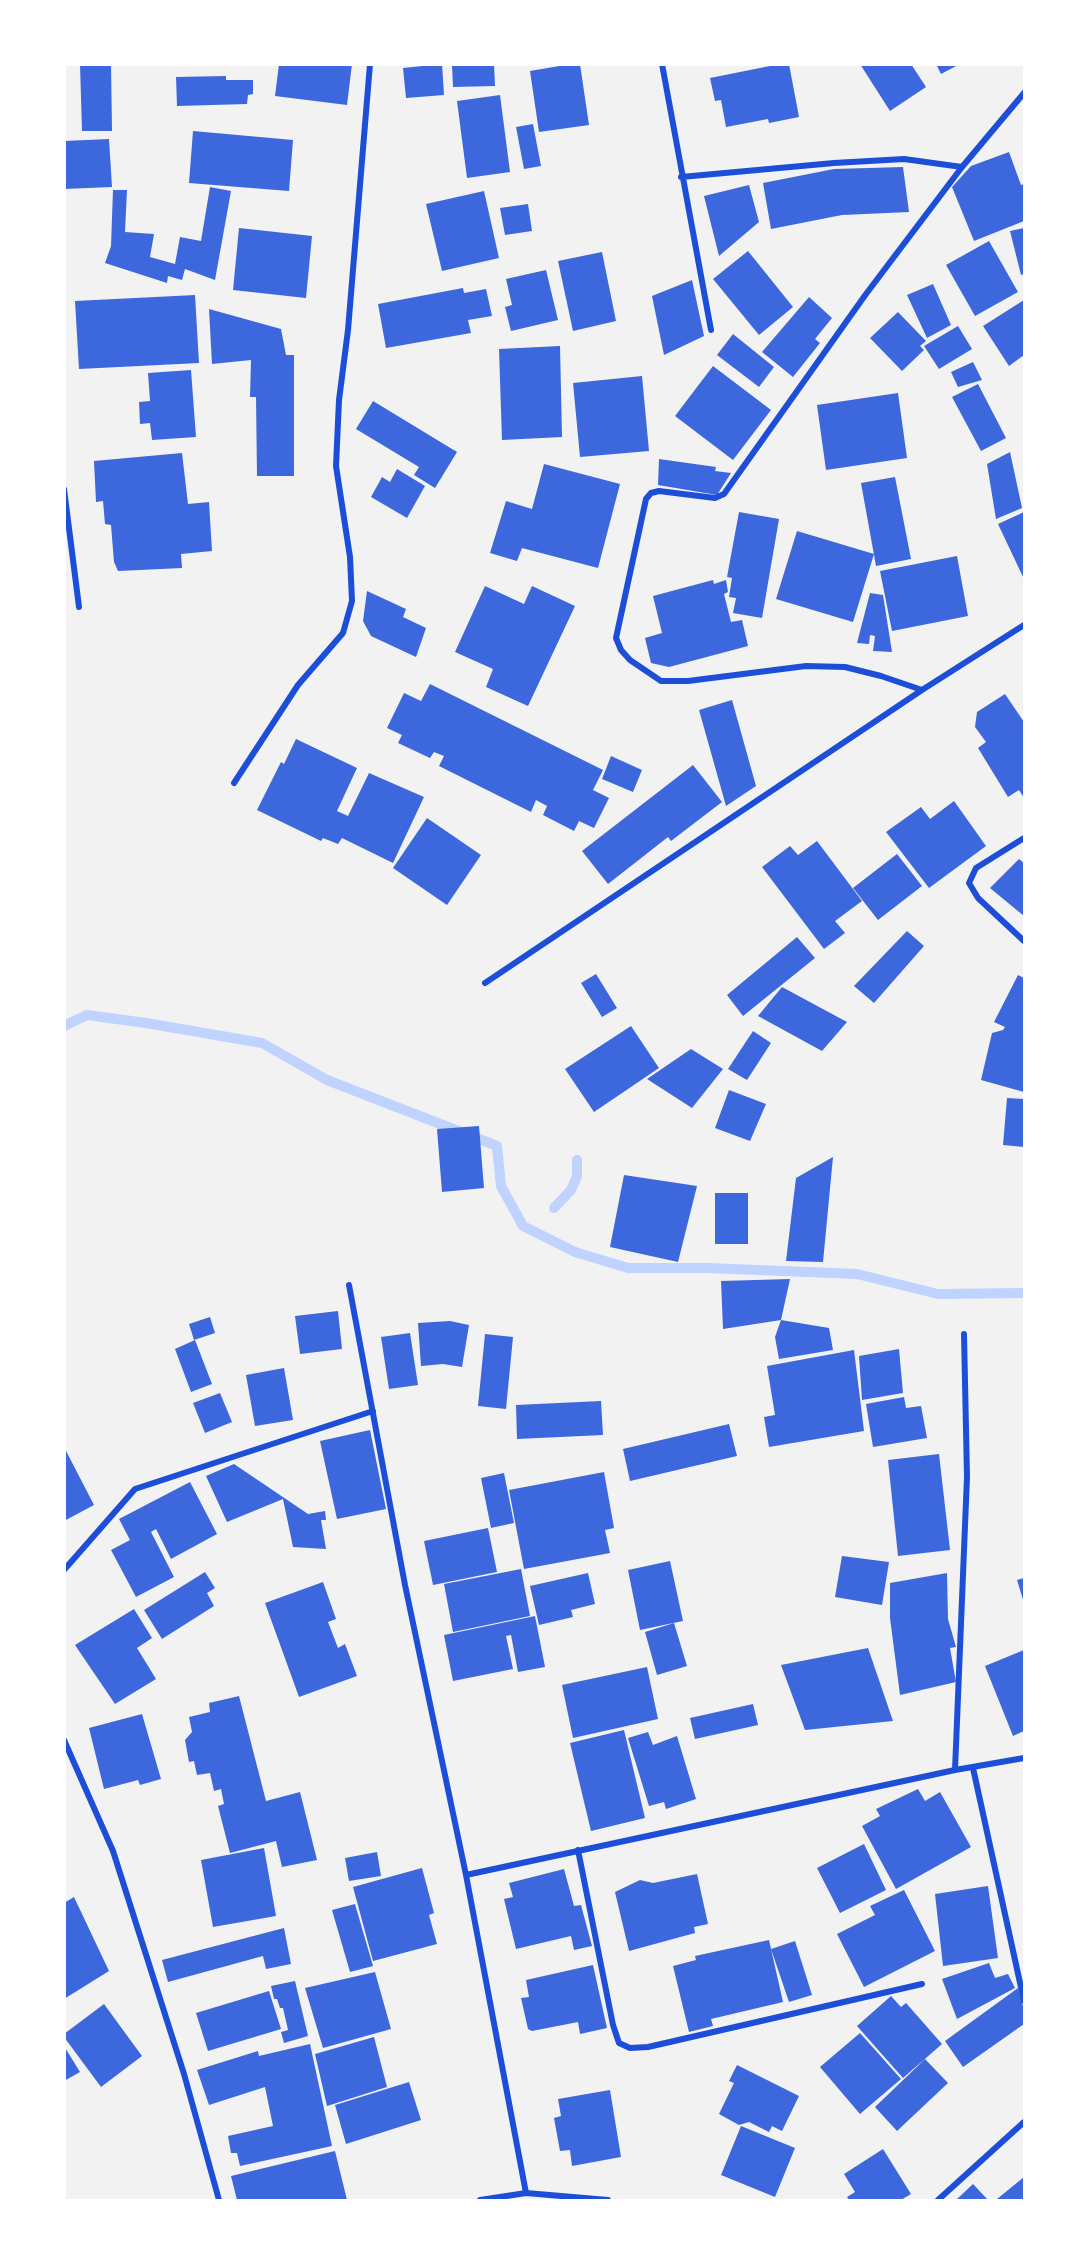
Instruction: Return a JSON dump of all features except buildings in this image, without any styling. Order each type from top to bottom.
[{"type":"street","points":[[234,783],[298,685],[343,633],[352,601],[350,557],[336,466],[339,400],[348,330],[370,64]]},
{"type":"street","points":[[662,64],[711,330]]},
{"type":"street","points":[[922,690],[845,667],[806,666],[688,681],[661,681],[630,660],[621,650],[616,638],[646,499],[651,493],[659,491],[715,498],[724,494],[866,294],[962,167],[1024,93]]},
{"type":"street","points":[[681,177],[904,159],[962,167]]},
{"type":"street","points":[[64,489],[79,607]]},
{"type":"street","points":[[485,983],[922,690],[1024,625]]},
{"type":"street","points":[[1024,838],[976,868],[969,883],[978,898],[1024,941]]},
{"type":"street","points":[[349,1285],[405,1585],[466,1875],[526,2193]]},
{"type":"street","points":[[955,1770],[967,1477],[964,1334]]},
{"type":"street","points":[[64,1570],[135,1488],[372,1411]]},
{"type":"street","points":[[64,1740],[113,1851],[184,2074],[219,2200]]},
{"type":"street","points":[[466,1875],[955,1770],[1024,1758]]},
{"type":"street","points":[[973,1768],[1024,2001]]},
{"type":"street","points":[[578,1850],[613,2025],[619,2043],[630,2048],[648,2047],[921,1984]]},
{"type":"street","points":[[938,2200],[1024,2122]]},
{"type":"street","points":[[480,2200],[526,2193],[608,2200]]},
{"type":"waterway","points":[[64,1026],[87,1015],[262,1043],[327,1080],[497,1146],[501,1186],[523,1226],[575,1252],[628,1268],[708,1268],[857,1274],[938,1294],[1024,1293]]},
{"type":"waterway","points":[[554,1208],[571,1190],[577,1176],[577,1160]]}]
